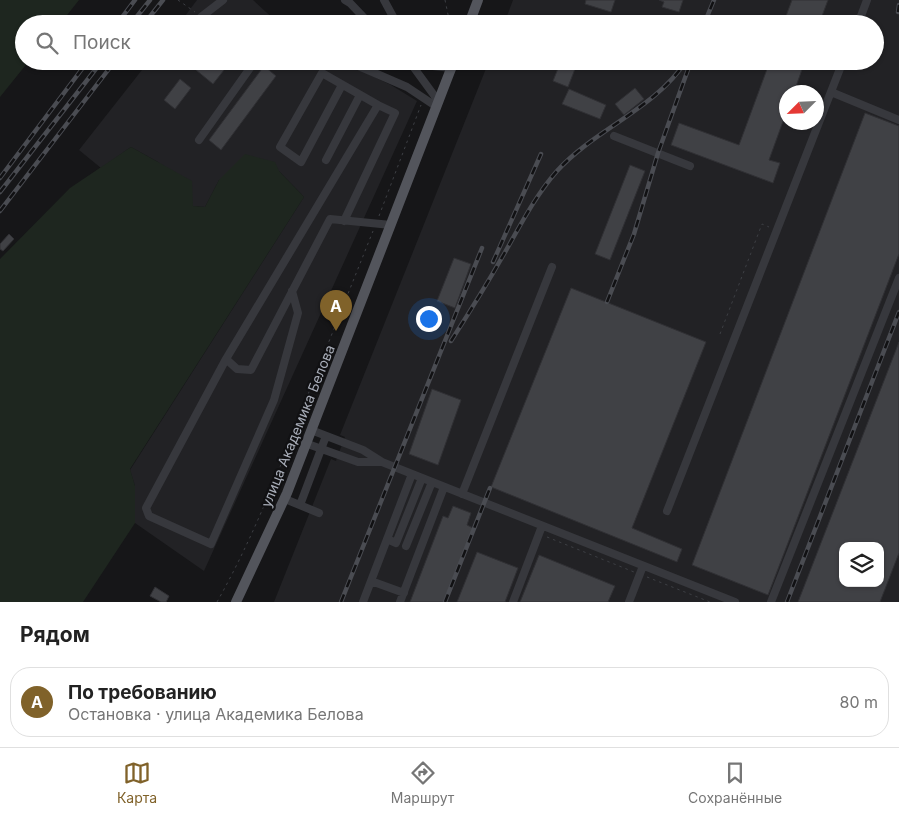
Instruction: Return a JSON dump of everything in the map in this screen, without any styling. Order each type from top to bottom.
[{"type":"main road","points":[[472,15],[478,0]]},
{"type":"main road","name":"улица Академика Белова","points":[[236,602],[285,499],[451,70]]},
{"type":"lane","points":[[204,15],[223,0]]},
{"type":"lane","points":[[345,0],[361,15]]},
{"type":"lane","points":[[384,0],[392,15]]},
{"type":"lane","points":[[391,12],[393,0]]},
{"type":"lane","points":[[862,15],[868,0]]},
{"type":"lane","points":[[199,140],[249,70]]},
{"type":"lane","points":[[368,70],[407,87],[438,104]]},
{"type":"lane","points":[[414,70],[438,104]]},
{"type":"lane","points":[[667,511],[840,70]]},
{"type":"lane","points":[[342,85],[301,162],[280,147],[322,73],[395,113],[344,221]]},
{"type":"lane","points":[[831,92],[899,120]]},
{"type":"lane","points":[[326,160],[360,95]]},
{"type":"lane","points":[[292,292],[298,313],[274,400],[211,544],[149,516],[146,508],[226,359],[378,105]]},
{"type":"lane","points":[[614,136],[690,166]]},
{"type":"lane","points":[[226,359],[237,369],[251,370],[330,220],[391,225]]},
{"type":"lane","points":[[462,494],[552,267]]},
{"type":"lane","points":[[771,602],[899,278]]},
{"type":"lane","points":[[311,430],[363,450],[382,462],[736,602]]},
{"type":"lane","points":[[300,505],[326,436]]},
{"type":"lane","points":[[306,443],[358,462],[382,462]]},
{"type":"lane","points":[[363,602],[412,474]]},
{"type":"lane","points":[[396,543],[422,478]]},
{"type":"lane","points":[[406,546],[432,482]]},
{"type":"lane","points":[[400,602],[444,487]]},
{"type":"lane","points":[[285,499],[319,513]]},
{"type":"lane","points":[[513,602],[542,526]]},
{"type":"lane","points":[[387,539],[420,552]]},
{"type":"lane","points":[[629,602],[643,566]]},
{"type":"lane","points":[[371,581],[404,593]]},
{"type":"path","points":[[178,0],[198,15]]},
{"type":"path","points":[[445,0],[448,15]]},
{"type":"path","points":[[720,334],[762,224],[776,230]]},
{"type":"path","points":[[217,602],[242,554],[280,467],[312,384],[328,390]]},
{"type":"path","points":[[539,534],[710,602]]},
{"type":"shaded area","points":[[0,0],[79,0],[67,15],[15,15],[15,70],[22,70],[0,97]]},
{"type":"shaded area","points":[[197,0],[253,0],[269,15],[186,15]]},
{"type":"shaded area","points":[[513,0],[899,0],[899,602],[274,602],[331,459],[336,461],[345,437],[340,435],[485,70],[884,70],[884,15],[507,15]]},
{"type":"shaded area","points":[[142,70],[360,70],[391,85],[417,101],[204,571],[135,523],[135,486],[130,470],[304,197],[279,171],[219,180],[205,207],[193,206],[158,162],[131,147],[101,168],[79,150]]},
{"type":"shaded area","points":[[131,147],[192,181],[193,206],[205,207],[219,180],[245,154],[275,162],[279,171],[304,197],[130,469],[135,486],[135,523],[83,602],[0,602],[0,259],[70,188]]},
{"type":"building","points":[[586,0],[615,0],[611,12],[585,4]]},
{"type":"building","points":[[659,0],[683,0],[679,12],[662,7],[664,2]]},
{"type":"building","points":[[792,0],[828,0],[822,15],[786,15]]},
{"type":"building","points":[[196,70],[224,70],[213,84]]},
{"type":"building","points":[[261,70],[269,70],[276,76],[221,150],[209,140]]},
{"type":"building","points":[[557,70],[575,70],[568,87],[553,81]]},
{"type":"building","points":[[767,70],[802,70],[796,85],[779,85],[780,130],[769,160],[780,163],[773,183],[671,145],[679,123],[739,145]]},
{"type":"building","points":[[180,79],[191,88],[175,109],[164,100]]},
{"type":"building","points":[[635,88],[644,99],[624,115],[615,104]]},
{"type":"building","points":[[569,89],[606,105],[600,119],[562,104]]},
{"type":"building","points":[[865,113],[899,126],[899,254],[768,595],[692,565]]},
{"type":"building","points":[[630,165],[645,171],[610,260],[595,254]]},
{"type":"building","points":[[9,234],[14,239],[3,251],[0,249],[0,244]]},
{"type":"building","points":[[454,258],[471,264],[455,308],[437,301]]},
{"type":"building","points":[[571,288],[706,342],[632,528],[682,549],[677,562],[491,487]]},
{"type":"building","points":[[899,342],[899,553],[880,602],[798,602]]},
{"type":"building","points":[[432,389],[461,400],[438,465],[409,454]]},
{"type":"building","points":[[453,506],[471,513],[467,525],[473,528],[444,602],[410,602],[443,516],[448,518]]},
{"type":"building","points":[[477,552],[518,568],[505,602],[457,602]]},
{"type":"building","points":[[539,555],[615,586],[608,602],[520,602]]},
{"type":"building","points":[[155,587],[169,596],[166,602],[161,602],[150,596]]},
{"type":"railway","points":[[124,15],[135,0]]},
{"type":"railway","points":[[138,15],[150,0]]},
{"type":"railway","points":[[151,15],[163,0]]},
{"type":"railway","points":[[708,15],[714,0]]},
{"type":"railway","points":[[898,12],[899,5]]},
{"type":"railway","points":[[0,178],[81,70]]},
{"type":"railway","points":[[0,192],[95,70]]},
{"type":"railway","points":[[0,211],[108,70]]},
{"type":"railway","points":[[451,341],[535,201],[557,171],[572,156],[658,93],[679,70]]},
{"type":"railway","points":[[607,302],[634,234],[658,153],[688,70]]},
{"type":"railway","points":[[493,262],[541,154]]},
{"type":"railway","points":[[341,602],[482,248]]},
{"type":"railway","points":[[787,602],[899,312]]},
{"type":"railway","points":[[445,602],[490,488]]},
{"type":"place","name":"По требованию","points":[[336,331]]}]
